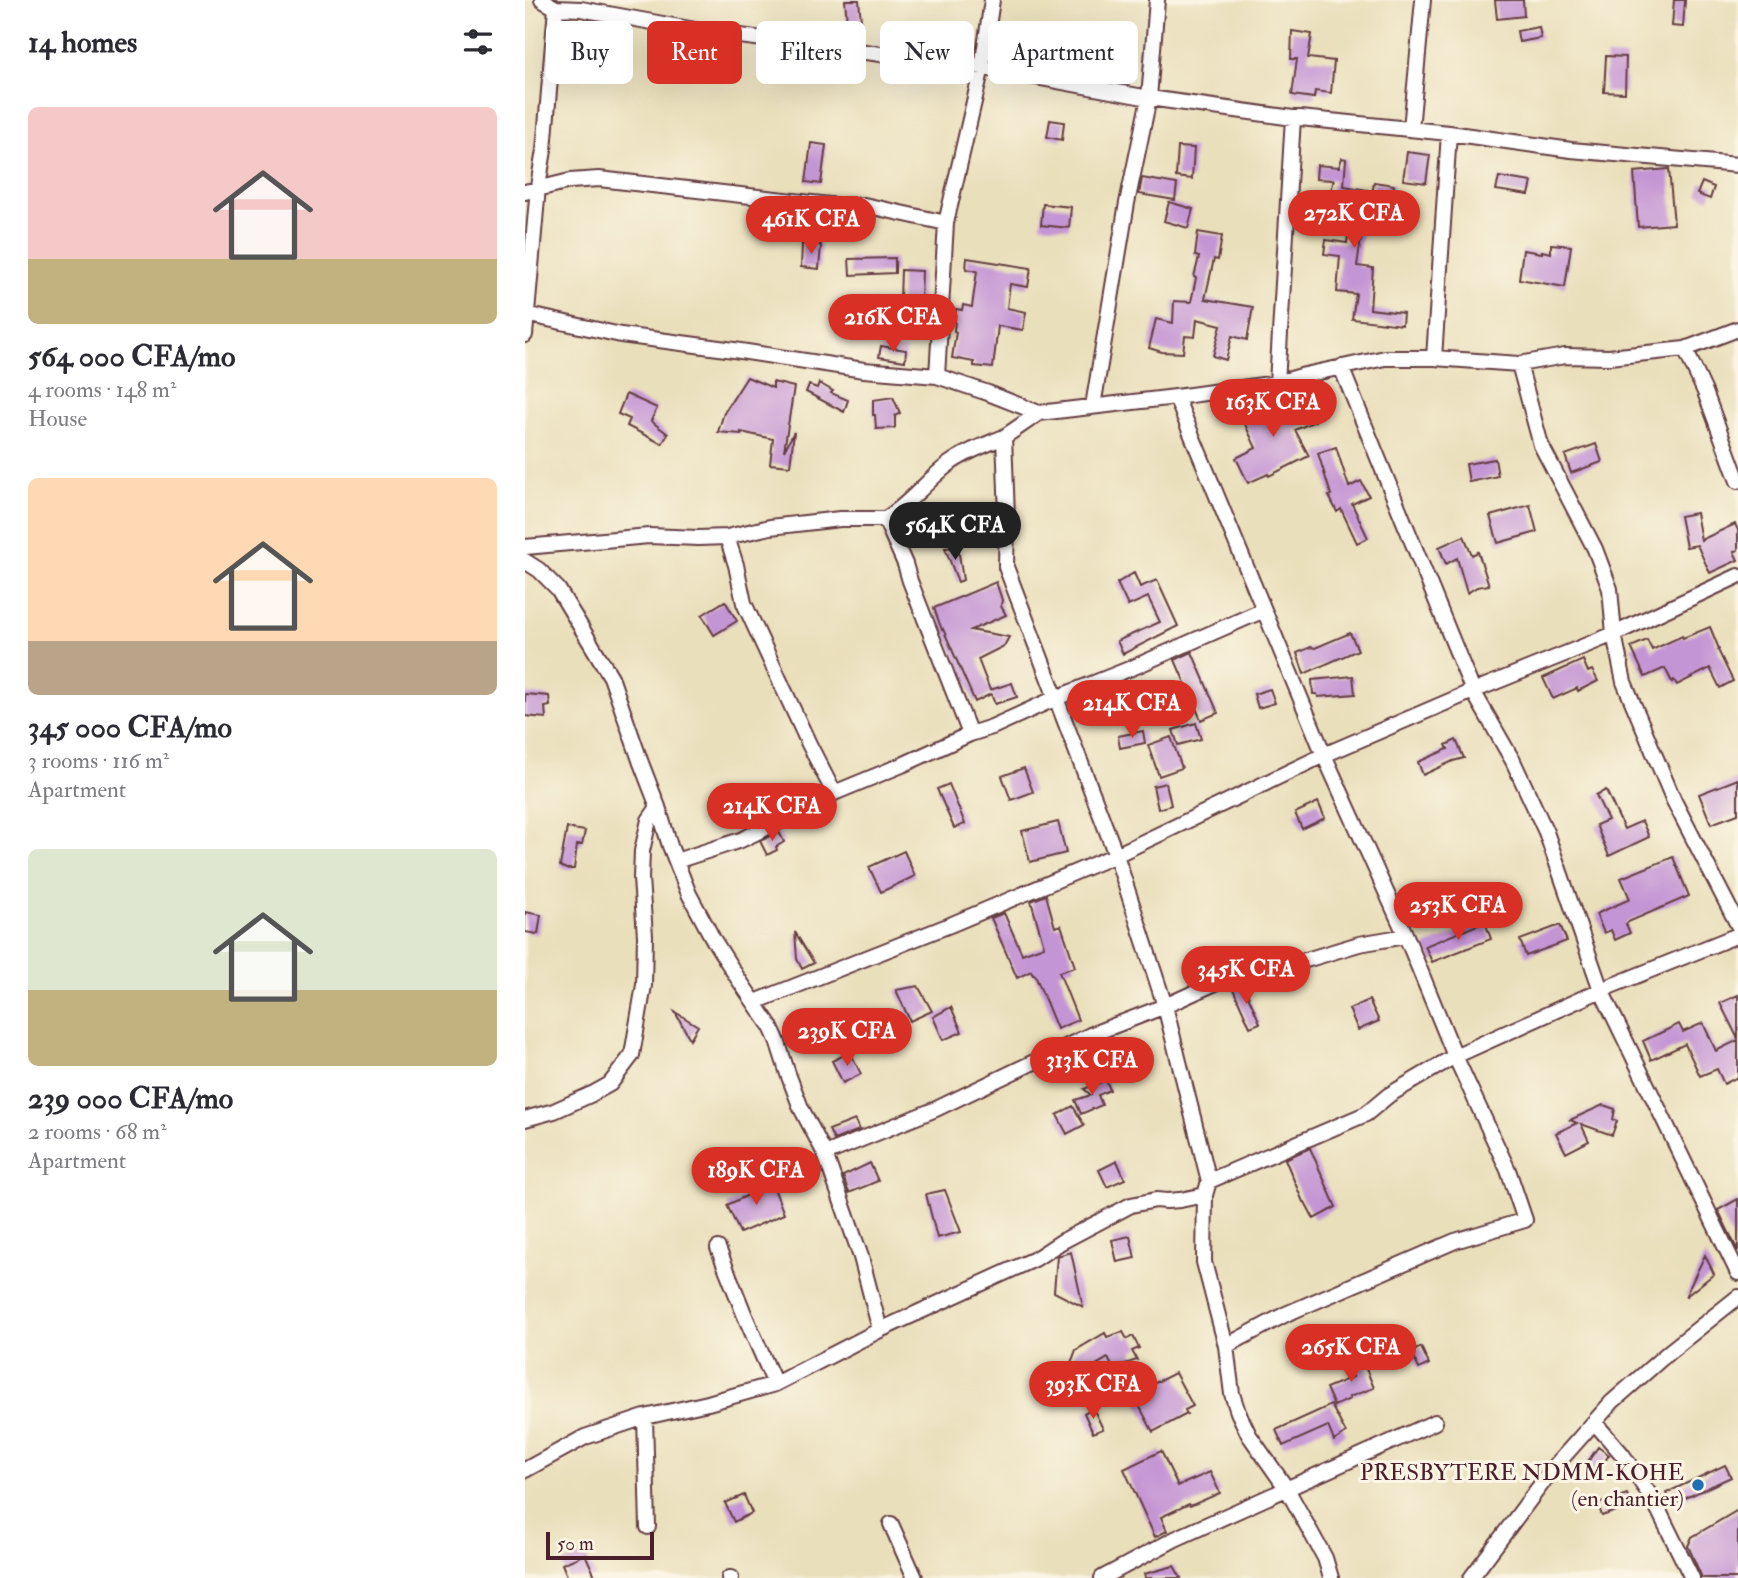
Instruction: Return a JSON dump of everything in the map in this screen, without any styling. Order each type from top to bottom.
[{"type":"street","points":[[542,0],[556,8],[582,5],[731,36],[982,67],[1149,97],[1293,118],[1449,133],[1571,150],[1738,165]]},
{"type":"street","points":[[937,376],[946,223],[982,67],[992,0]]},
{"type":"street","points":[[1093,406],[1127,203],[1149,97],[1157,0]]},
{"type":"street","points":[[1411,129],[1423,0]]},
{"type":"street","points":[[525,335],[532,189],[544,150],[556,8]]},
{"type":"street","points":[[1277,383],[1293,118]]},
{"type":"street","points":[[1434,358],[1449,133]]},
{"type":"street","points":[[532,189],[599,178],[839,206],[864,205],[946,223]]},
{"type":"street","points":[[526,314],[621,335],[864,370],[937,376],[1039,413]]},
{"type":"street","points":[[525,547],[649,536],[727,537],[770,527],[827,520],[885,519],[948,464],[974,449],[1004,437],[1039,413],[1277,383],[1385,358],[1434,358],[1519,364],[1565,356],[1609,357],[1685,349],[1738,330]]},
{"type":"street","points":[[1685,349],[1705,392],[1738,481]]},
{"type":"street","points":[[1519,364],[1541,445],[1595,550],[1610,589],[1614,634],[1624,682],[1674,801],[1738,925]]},
{"type":"street","points":[[1341,367],[1473,691],[1513,761],[1546,832],[1601,990],[1738,1273]]},
{"type":"street","points":[[1177,397],[1324,755],[1406,936],[1455,1056],[1508,1170],[1525,1220],[1455,1241],[1286,1314],[1226,1346]]},
{"type":"street","points":[[1004,437],[1006,567],[1116,855],[1165,1006],[1207,1188],[1204,1262],[1226,1346],[1232,1394],[1249,1434],[1287,1489],[1325,1558],[1331,1578]]},
{"type":"street","points":[[885,519],[970,734]]},
{"type":"street","points":[[727,537],[744,603],[834,793]]},
{"type":"street","points":[[525,561],[539,570],[558,589],[611,677],[689,894],[713,939],[771,1027],[801,1108],[825,1154],[861,1258],[880,1330]]},
{"type":"street","points":[[755,1002],[950,925],[1116,855],[1324,755],[1614,634],[1738,576]]},
{"type":"street","points":[[676,862],[741,840],[834,793],[1265,610]]},
{"type":"street","points":[[525,1119],[554,1111],[610,1084],[632,1055],[645,985],[642,851],[649,820],[658,807]]},
{"type":"street","points":[[525,1470],[585,1437],[645,1417],[775,1384],[880,1330],[1035,1259],[1061,1242],[1132,1205],[1156,1200],[1180,1200],[1207,1188],[1366,1114],[1389,1095],[1455,1056],[1601,990],[1738,935]]},
{"type":"street","points":[[825,1154],[936,1109],[1090,1035],[1165,1006],[1235,974],[1296,963],[1359,944],[1406,936]]},
{"type":"street","points":[[718,1248],[775,1384]]},
{"type":"street","points":[[1471,1578],[1555,1466],[1612,1402],[1738,1297]]},
{"type":"street","points":[[645,1417],[649,1527]]},
{"type":"street","points":[[1102,1578],[1175,1539],[1435,1422]]},
{"type":"street","points":[[1594,1422],[1622,1454],[1654,1501],[1692,1578]]},
{"type":"street","points":[[891,1524],[915,1578]]},
{"type":"building","points":[[845,0],[859,0],[861,21],[847,21]]},
{"type":"building","points":[[1495,0],[1523,0],[1524,16],[1497,19]]},
{"type":"building","points":[[1674,0],[1685,0],[1683,27],[1672,26]]},
{"type":"building","points":[[1539,27],[1541,38],[1519,42],[1517,31]]},
{"type":"building","points":[[1292,31],[1312,34],[1308,58],[1334,61],[1331,93],[1315,91],[1314,98],[1292,95],[1297,59],[1291,59]]},
{"type":"building","points":[[1606,56],[1626,57],[1625,93],[1604,92]]},
{"type":"building","points":[[1050,120],[1064,122],[1062,140],[1047,137]]},
{"type":"building","points":[[811,143],[826,145],[821,184],[806,182]]},
{"type":"building","points":[[1178,147],[1194,148],[1192,179],[1176,177]]},
{"type":"building","points":[[1407,152],[1430,155],[1426,183],[1403,180]]},
{"type":"building","points":[[1342,158],[1346,159],[1344,186],[1368,190],[1357,266],[1373,268],[1370,309],[1403,313],[1402,325],[1352,319],[1356,294],[1337,292],[1340,256],[1324,254],[1326,240],[1347,243],[1352,204],[1334,198],[1331,190],[1334,180],[1316,179],[1317,165],[1339,167]]},
{"type":"building","points":[[1669,169],[1674,224],[1638,227],[1634,172]]},
{"type":"building","points":[[1499,177],[1532,182],[1529,195],[1496,190]]},
{"type":"building","points":[[1142,178],[1177,184],[1175,200],[1139,194]]},
{"type":"building","points":[[1374,182],[1394,185],[1391,204],[1371,201]]},
{"type":"building","points":[[1702,182],[1714,187],[1710,199],[1697,194]]},
{"type":"building","points":[[1169,202],[1193,209],[1188,228],[1164,221]]},
{"type":"building","points":[[1043,204],[1071,207],[1069,228],[1041,225]]},
{"type":"building","points":[[1198,232],[1222,236],[1218,260],[1214,259],[1205,299],[1253,307],[1247,340],[1232,336],[1226,360],[1213,356],[1221,325],[1197,319],[1195,337],[1185,336],[1183,353],[1149,348],[1156,319],[1173,323],[1174,301],[1191,302],[1199,257],[1195,256]]},
{"type":"building","points":[[802,244],[821,245],[819,269],[801,267]]},
{"type":"building","points":[[1551,244],[1571,246],[1565,287],[1519,279],[1523,250],[1551,253]]},
{"type":"building","points":[[895,258],[895,273],[850,275],[849,259]]},
{"type":"building","points":[[967,258],[1031,268],[1028,287],[1010,284],[1007,308],[1026,312],[1023,330],[998,326],[993,368],[974,366],[974,362],[952,358],[956,309],[962,310],[963,305],[972,307],[977,271],[966,269]]},
{"type":"building","points":[[901,270],[922,271],[920,333],[899,332]]},
{"type":"building","points":[[881,346],[906,350],[905,361],[879,357]]},
{"type":"building","points":[[747,377],[773,388],[773,382],[794,387],[784,451],[794,432],[790,466],[770,464],[773,439],[741,432],[718,432],[724,413]]},
{"type":"building","points":[[819,383],[833,391],[831,393],[848,400],[844,412],[806,392],[809,385],[817,388]]},
{"type":"building","points":[[626,394],[657,408],[651,421],[668,434],[662,444],[627,426],[630,419],[618,414]]},
{"type":"building","points":[[893,397],[900,413],[895,416],[895,428],[876,429],[873,400]]},
{"type":"building","points":[[1255,399],[1263,415],[1292,401],[1296,409],[1307,404],[1315,421],[1295,430],[1309,456],[1248,483],[1236,458],[1256,448],[1237,407]]},
{"type":"building","points":[[1596,444],[1602,462],[1571,473],[1565,455]]},
{"type":"building","points":[[1336,447],[1349,487],[1361,481],[1369,496],[1352,504],[1368,538],[1357,543],[1341,509],[1337,512],[1329,496],[1331,495],[1318,453]]},
{"type":"building","points":[[1495,459],[1498,476],[1469,482],[1466,464]]},
{"type":"building","points":[[1530,505],[1537,532],[1498,543],[1490,516]]},
{"type":"building","points":[[1696,513],[1701,540],[1735,524],[1738,530],[1738,550],[1734,552],[1738,560],[1710,573],[1697,545],[1686,547],[1680,516]]},
{"type":"building","points":[[1464,536],[1472,555],[1478,552],[1489,585],[1477,587],[1467,593],[1457,558],[1446,564],[1439,547]]},
{"type":"building","points":[[958,547],[963,580],[958,582],[945,548]]},
{"type":"building","points":[[1134,573],[1140,587],[1157,580],[1178,626],[1123,654],[1117,641],[1160,622],[1148,597],[1128,606],[1117,583]]},
{"type":"building","points":[[996,582],[1002,600],[1001,606],[1006,615],[971,630],[1009,637],[1004,646],[978,659],[990,690],[1012,683],[1017,697],[995,704],[991,694],[975,702],[934,608]]},
{"type":"building","points":[[725,601],[737,621],[714,635],[702,615]]},
{"type":"building","points":[[1710,627],[1733,681],[1720,688],[1710,668],[1677,685],[1674,680],[1672,682],[1665,668],[1645,677],[1631,647],[1647,640],[1652,650]]},
{"type":"building","points":[[1350,633],[1358,650],[1304,674],[1297,653]]},
{"type":"building","points":[[1192,652],[1218,713],[1201,720],[1175,660]]},
{"type":"building","points":[[1583,660],[1588,672],[1592,670],[1598,681],[1553,699],[1543,678]]},
{"type":"building","points":[[1353,676],[1355,694],[1318,697],[1313,694],[1312,680]]},
{"type":"building","points":[[1270,689],[1275,703],[1258,708],[1254,694]]},
{"type":"building","points":[[525,694],[549,696],[550,706],[545,707],[546,718],[525,716]]},
{"type":"building","points":[[1196,723],[1201,739],[1178,745],[1173,730]]},
{"type":"building","points":[[1143,731],[1145,743],[1120,748],[1118,736]]},
{"type":"building","points":[[1171,737],[1182,768],[1159,776],[1148,745]]},
{"type":"building","points":[[1456,740],[1464,758],[1423,775],[1418,762],[1448,749],[1446,745]]},
{"type":"building","points":[[1024,768],[1033,792],[1011,800],[1002,776]]},
{"type":"building","points":[[1738,779],[1738,814],[1711,824],[1699,794]]},
{"type":"building","points":[[1166,783],[1171,805],[1158,809],[1153,786]]},
{"type":"building","points":[[949,784],[965,824],[954,828],[937,789]]},
{"type":"building","points":[[1606,790],[1624,829],[1642,821],[1649,837],[1609,856],[1596,825],[1608,820],[1596,795]]},
{"type":"building","points":[[1318,802],[1325,818],[1302,829],[1295,813]]},
{"type":"building","points":[[1058,822],[1066,853],[1030,862],[1022,831]]},
{"type":"building","points":[[567,828],[585,831],[582,845],[577,845],[574,869],[560,866]]},
{"type":"building","points":[[779,832],[784,842],[776,847],[777,850],[767,855],[760,841]]},
{"type":"building","points":[[904,851],[915,876],[881,892],[869,867]]},
{"type":"building","points":[[1673,857],[1689,896],[1628,922],[1626,924],[1630,933],[1615,940],[1611,930],[1604,933],[1596,914],[1630,899],[1621,878]]},
{"type":"building","points":[[1489,890],[1498,912],[1485,917],[1476,896]]},
{"type":"building","points":[[1046,895],[1055,927],[1061,925],[1075,967],[1059,972],[1078,1020],[1057,1029],[1035,975],[1031,971],[1017,978],[991,918],[1004,913],[1022,954],[1044,946],[1031,901]]},
{"type":"building","points":[[525,912],[541,915],[538,934],[525,932]]},
{"type":"building","points":[[1485,922],[1491,939],[1432,962],[1425,946]]},
{"type":"building","points":[[1560,925],[1567,941],[1526,956],[1520,940]]},
{"type":"building","points":[[795,932],[814,963],[802,969],[797,959]]},
{"type":"building","points":[[1243,984],[1260,1023],[1250,1027],[1233,989]]},
{"type":"building","points":[[918,986],[932,1011],[910,1021],[896,990]]},
{"type":"building","points":[[1738,995],[1738,1039],[1720,1003]]},
{"type":"building","points":[[1369,1000],[1379,1021],[1358,1030],[1349,1009]]},
{"type":"building","points":[[951,1007],[962,1032],[943,1040],[933,1017]]},
{"type":"building","points":[[675,1012],[698,1026],[690,1039]]},
{"type":"building","points":[[1703,1023],[1716,1051],[1738,1040],[1738,1077],[1724,1084],[1717,1069],[1700,1076],[1685,1044],[1651,1060],[1643,1041],[1679,1024],[1683,1032]]},
{"type":"building","points":[[850,1052],[861,1074],[843,1083],[832,1061]]},
{"type":"building","points":[[1106,1080],[1110,1090],[1098,1095],[1102,1105],[1081,1114],[1075,1100],[1091,1095],[1084,1089]]},
{"type":"building","points":[[1603,1105],[1615,1109],[1613,1120],[1617,1121],[1612,1135],[1581,1124],[1589,1141],[1566,1153],[1556,1133],[1577,1123],[1570,1120]]},
{"type":"building","points":[[1073,1106],[1084,1125],[1067,1134],[1057,1115]]},
{"type":"building","points":[[855,1120],[859,1130],[834,1140],[829,1130]]},
{"type":"building","points":[[1310,1148],[1336,1207],[1314,1219],[1303,1202],[1285,1159]]},
{"type":"building","points":[[1117,1161],[1125,1179],[1107,1187],[1099,1170]]},
{"type":"building","points":[[870,1163],[878,1181],[849,1193],[843,1176]]},
{"type":"building","points":[[770,1178],[784,1214],[740,1233],[727,1205],[759,1190],[756,1183]]},
{"type":"building","points":[[945,1190],[961,1232],[937,1238],[926,1194]]},
{"type":"building","points":[[1738,1199],[1738,1251],[1718,1210]]},
{"type":"building","points":[[1130,1236],[1135,1258],[1117,1262],[1112,1240]]},
{"type":"building","points":[[1071,1252],[1083,1307],[1054,1292],[1057,1256]]},
{"type":"building","points":[[1705,1255],[1714,1274],[1685,1297]]},
{"type":"building","points":[[1123,1332],[1127,1339],[1133,1336],[1139,1348],[1132,1351],[1137,1360],[1113,1368],[1108,1358],[1085,1372],[1087,1376],[1084,1382],[1072,1387],[1065,1370],[1069,1368],[1076,1350],[1105,1333],[1107,1337]]},
{"type":"building","points":[[1421,1347],[1429,1364],[1419,1369],[1411,1352]]},
{"type":"building","points":[[1362,1359],[1374,1388],[1334,1406],[1326,1388],[1353,1377],[1348,1367]]},
{"type":"building","points":[[1175,1373],[1193,1406],[1185,1410],[1187,1414],[1153,1432],[1133,1394]]},
{"type":"building","points":[[1331,1405],[1346,1433],[1334,1441],[1328,1426],[1283,1446],[1276,1430]]},
{"type":"building","points":[[1093,1408],[1103,1429],[1093,1433],[1084,1413]]},
{"type":"building","points":[[1598,1447],[1609,1455],[1598,1471],[1587,1463]]},
{"type":"building","points":[[1161,1451],[1178,1486],[1210,1472],[1220,1493],[1161,1517],[1167,1531],[1155,1537],[1124,1469]]},
{"type":"building","name":"PRESBYTERE NDMM-KOHE (en chantier)","points":[[1725,1465],[1731,1477],[1671,1505],[1666,1493]]},
{"type":"building","points":[[1627,1494],[1631,1506],[1602,1516],[1598,1504]]},
{"type":"building","points":[[744,1495],[752,1513],[734,1522],[725,1503]]},
{"type":"building","points":[[1738,1510],[1738,1578],[1702,1578],[1688,1546],[1692,1537]]},
{"type":"building","points":[[585,1554],[596,1578],[568,1578],[562,1564]]},
{"type":"building","points":[[1174,1566],[1181,1578],[1145,1578],[1144,1574]]},
{"type":"place","name":"PRESBYTERE NDMM-KOHE (en chantier)","points":[[1698,1485]]}]
